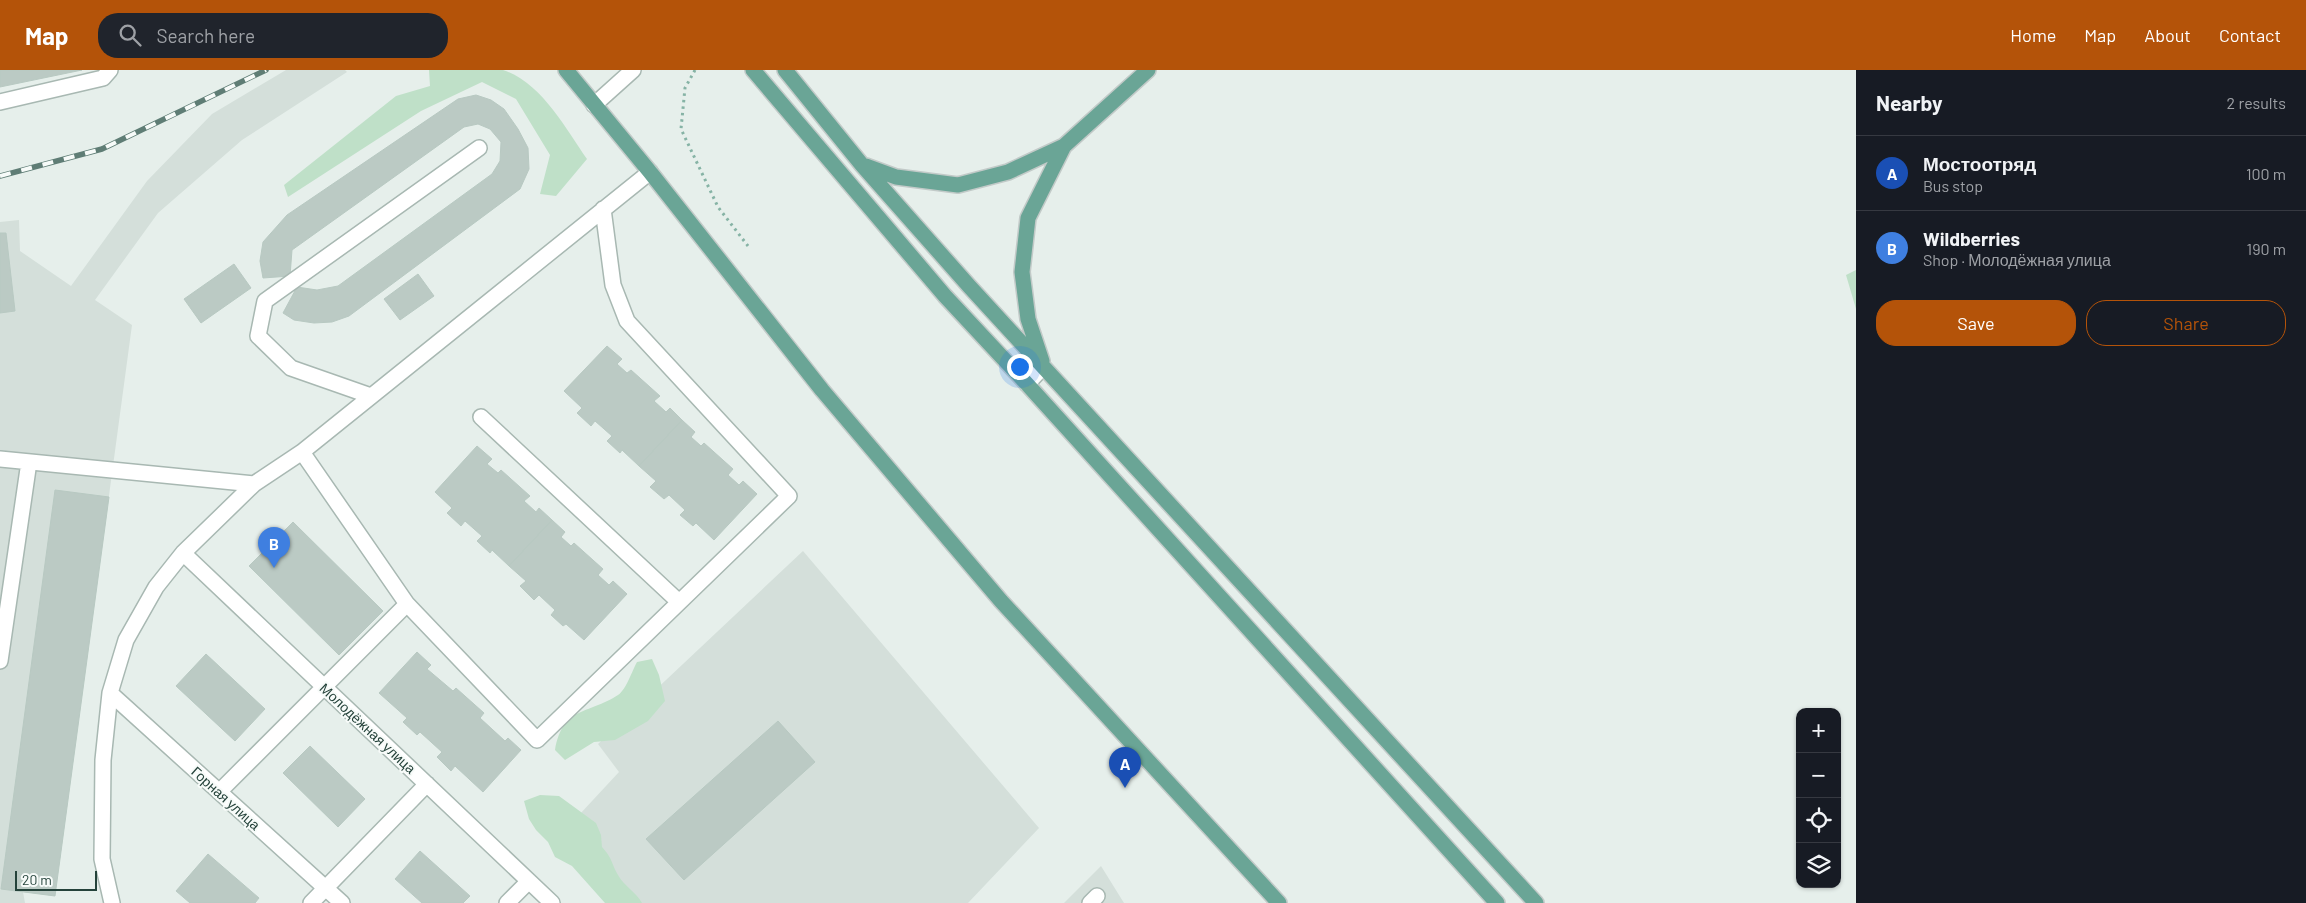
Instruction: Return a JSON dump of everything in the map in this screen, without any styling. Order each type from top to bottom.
[{"type":"main road","points":[[566,70],[650,172],[822,390],[1001,601],[1279,903]]},
{"type":"main road","points":[[754,70],[945,296],[1028,384],[1497,903]]},
{"type":"main road","points":[[785,70],[862,165],[1044,367],[1536,903]]},
{"type":"main road","points":[[862,165],[896,178],[958,185],[1008,172],[1064,146],[1148,70]]},
{"type":"main road","points":[[1044,367],[1028,319],[1022,272],[1028,218],[1064,146]]},
{"type":"street","points":[[0,102],[103,78],[110,70]]},
{"type":"street","points":[[594,105],[633,70]]},
{"type":"street","points":[[371,396],[290,368],[258,336],[265,301],[480,148]]},
{"type":"street","points":[[112,903],[102,859],[102,760],[110,693],[126,640],[156,587],[183,553],[254,484],[302,452],[650,172]]},
{"type":"street","points":[[302,452],[407,604],[537,740],[788,496],[628,321],[613,285],[603,209]]},
{"type":"street","points":[[1028,384],[1044,367]]},
{"type":"street","points":[[481,417],[679,602]]},
{"type":"street","points":[[0,459],[254,484]]},
{"type":"street","points":[[0,662],[29,462]]},
{"type":"street","name":"Молодёжная улица","points":[[183,553],[552,903]]},
{"type":"street","points":[[219,792],[407,604]]},
{"type":"street","name":"Горная улица","points":[[110,693],[342,903]]},
{"type":"street","points":[[311,903],[428,784]]},
{"type":"street","points":[[507,903],[529,880]]},
{"type":"path","points":[[694,70],[686,88],[681,129],[718,207],[748,246]]},
{"type":"shaded area","points":[[286,70],[345,70],[347,72],[242,140],[158,213],[95,300],[132,325],[55,896],[23,892],[25,903],[0,903],[0,222],[19,220],[20,251],[71,286],[147,181],[212,114]]},
{"type":"shaded area","points":[[803,551],[1039,828],[968,903],[617,903],[566,829],[619,772],[598,744]]},
{"type":"shaded area","points":[[1101,866],[1124,903],[1064,903]]},
{"type":"green space","points":[[429,70],[503,70],[517,76],[541,96],[587,159],[556,196],[540,194],[550,155],[516,99],[482,82],[421,111],[288,197],[284,185],[396,96],[430,86]]},
{"type":"green space","points":[[1856,270],[1856,309],[1846,275]]},
{"type":"green space","points":[[652,659],[659,675],[665,701],[648,721],[615,740],[594,742],[565,760],[555,750],[559,736],[570,719],[621,693],[637,662]]},
{"type":"green space","points":[[540,795],[559,796],[596,823],[601,835],[602,847],[618,875],[642,903],[605,903],[572,866],[555,857],[548,842],[536,830],[529,819],[524,801]]},
{"type":"building","points":[[0,70],[82,70],[0,87]]},
{"type":"building","points":[[476,95],[491,100],[504,109],[528,148],[529,169],[520,189],[349,316],[332,322],[314,323],[294,320],[283,313],[297,287],[317,290],[338,286],[492,174],[500,161],[501,142],[490,129],[478,124],[464,127],[292,250],[290,276],[263,278],[260,261],[263,242],[287,215],[458,99]]},
{"type":"building","points":[[0,233],[6,233],[15,311],[0,313]]},
{"type":"building","points":[[234,264],[251,288],[201,323],[184,299]]},
{"type":"building","points":[[418,274],[434,296],[400,320],[384,299]]},
{"type":"building","points":[[607,346],[622,359],[617,364],[627,373],[631,370],[660,396],[654,401],[666,412],[670,408],[682,420],[639,466],[622,450],[620,453],[607,441],[612,436],[595,421],[591,426],[577,413],[582,408],[564,391]]},
{"type":"building","points":[[682,420],[695,432],[691,437],[701,446],[704,443],[733,469],[728,475],[739,485],[743,481],[757,494],[714,540],[696,523],[693,526],[680,515],[685,510],[669,495],[664,499],[650,487],[656,481],[639,466]]},
{"type":"building","points":[[477,446],[492,459],[487,464],[498,473],[501,470],[530,496],[524,501],[536,512],[539,508],[552,520],[509,566],[492,550],[490,553],[477,541],[482,536],[465,521],[461,526],[447,513],[452,508],[435,492]]},
{"type":"building","points":[[55,490],[109,497],[55,896],[1,889]]},
{"type":"building","points":[[552,520],[565,532],[561,537],[571,546],[574,543],[603,569],[598,575],[609,585],[613,581],[627,594],[584,640],[566,624],[563,626],[551,615],[555,610],[539,595],[534,600],[520,586],[526,581],[509,566]]},
{"type":"building","points":[[293,522],[383,611],[339,655],[249,566]]},
{"type":"building","points":[[417,652],[431,665],[427,669],[453,691],[456,688],[484,713],[480,718],[505,741],[508,738],[521,750],[483,792],[455,766],[451,771],[437,757],[442,752],[420,732],[417,735],[403,722],[407,718],[379,693]]},
{"type":"building","points":[[206,654],[265,709],[235,741],[176,686]]},
{"type":"building","points":[[778,721],[815,762],[684,880],[646,839]]},
{"type":"building","points":[[310,746],[365,799],[338,827],[283,773]]},
{"type":"building","points":[[420,851],[470,896],[463,903],[422,903],[395,879]]},
{"type":"building","points":[[208,854],[259,898],[255,903],[190,903],[176,891]]},
{"type":"railway","points":[[0,176],[102,149],[266,70]]},
{"type":"place","name":"Wildberries","points":[[274,568]]},
{"type":"place","name":"Мостоотряд","points":[[1125,788]]}]
